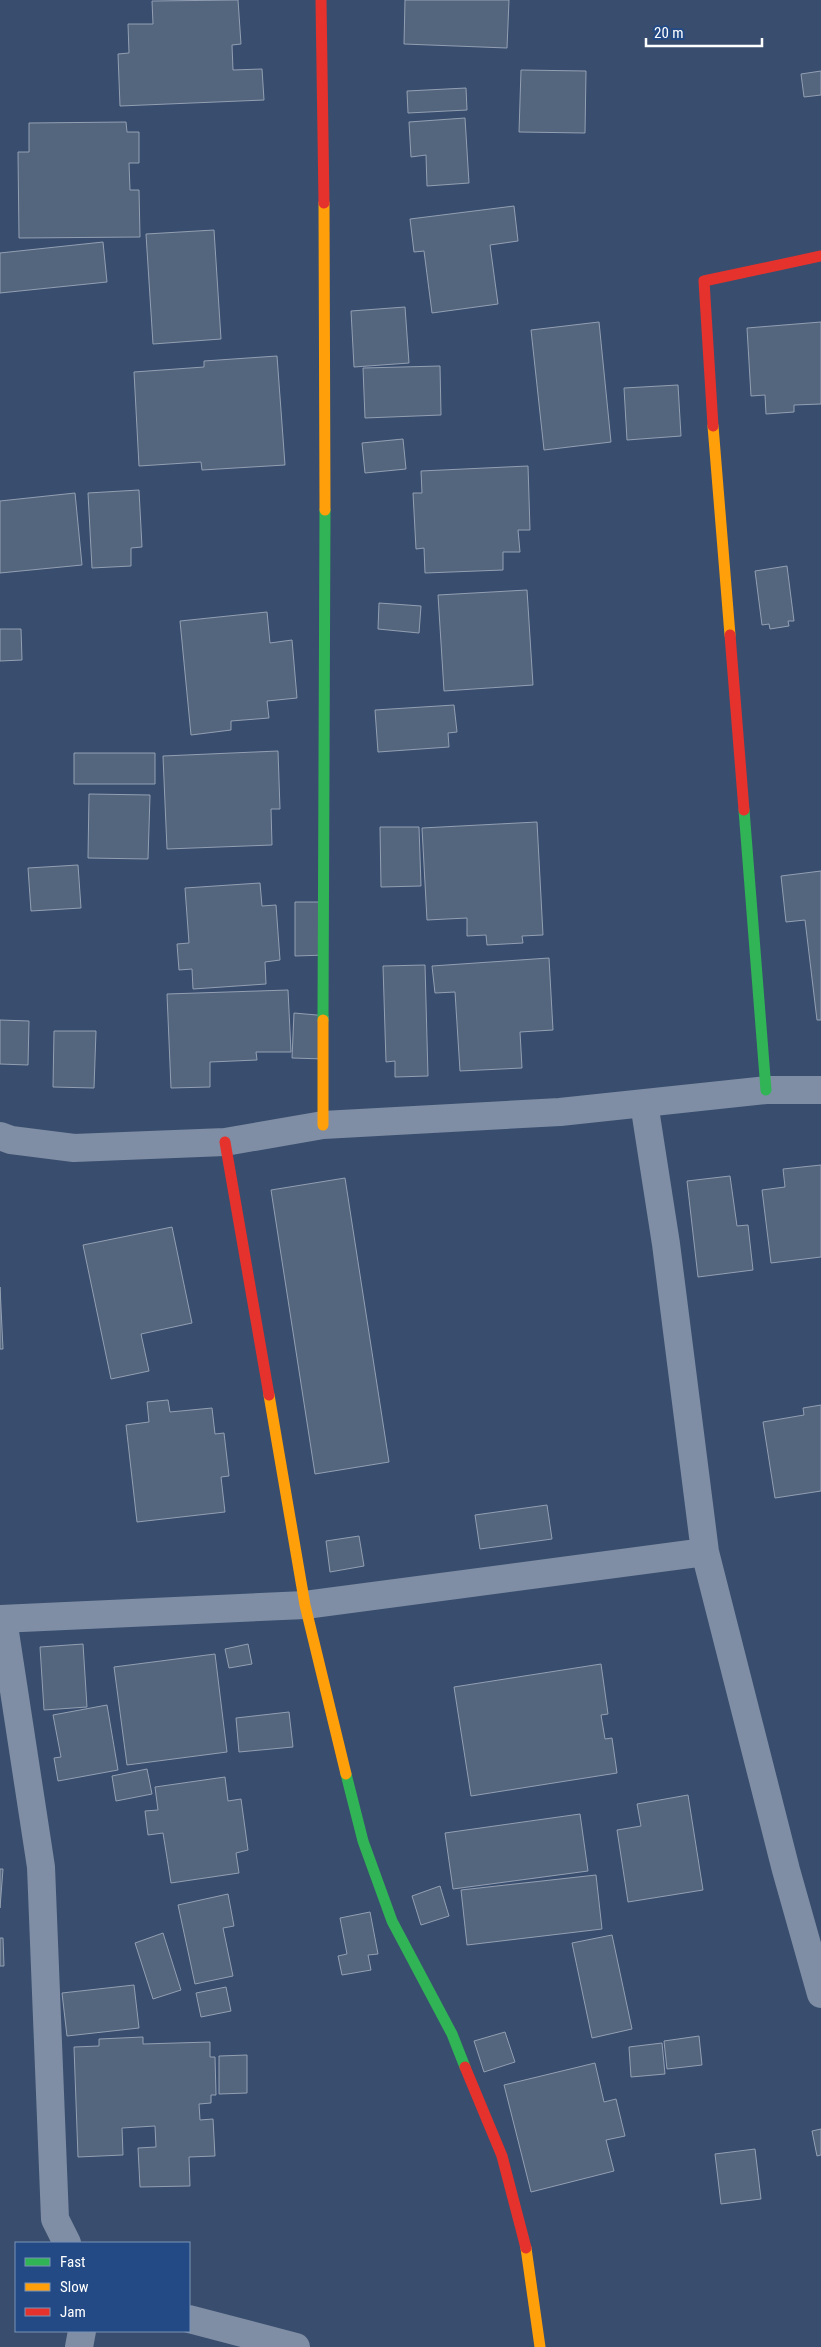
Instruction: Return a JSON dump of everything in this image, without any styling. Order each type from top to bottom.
[{"type":"street","points":[[321,0],[326,326],[324,1125]]},
{"type":"street","points":[[766,1090],[712,419],[704,282],[821,256]]},
{"type":"street","points":[[0,1136],[11,1140],[74,1148],[225,1142],[324,1125],[560,1112],[766,1090],[821,1090]]},
{"type":"street","points":[[644,1103],[666,1244],[705,1552],[786,1870],[821,1994]]},
{"type":"street","points":[[225,1142],[305,1605],[363,1841],[392,1921],[452,2034],[502,2156],[525,2240],[540,2347]]},
{"type":"street","points":[[66,2242],[55,2219],[42,1867],[2,1619],[305,1605],[705,1552]]},
{"type":"street","points":[[190,2318],[296,2347]]},
{"type":"street","points":[[79,2347],[82,2332]]},
{"type":"building","points":[[238,0],[241,44],[232,45],[233,70],[262,69],[264,100],[120,106],[118,54],[129,53],[128,24],[153,24],[152,1]]},
{"type":"building","points":[[405,0],[509,0],[507,48],[404,44]]},
{"type":"building","points":[[521,70],[586,71],[585,133],[519,132]]},
{"type":"building","points":[[821,71],[821,95],[804,97],[801,74]]},
{"type":"building","points":[[466,88],[467,110],[408,113],[407,91]]},
{"type":"building","points":[[465,118],[469,183],[427,186],[426,155],[411,157],[409,122]]},
{"type":"building","points":[[126,122],[127,132],[139,132],[139,163],[129,163],[130,190],[139,190],[140,237],[19,238],[18,152],[29,152],[29,123]]},
{"type":"building","points":[[514,206],[518,241],[490,245],[498,304],[432,313],[424,251],[414,252],[410,219]]},
{"type":"building","points":[[214,230],[221,339],[153,344],[146,234]]},
{"type":"building","points":[[103,242],[107,282],[0,293],[0,253]]},
{"type":"building","points":[[405,307],[409,363],[354,367],[351,311]]},
{"type":"building","points":[[599,322],[611,442],[544,450],[531,330]]},
{"type":"building","points":[[821,322],[821,404],[794,405],[794,412],[766,414],[765,395],[751,396],[747,328]]},
{"type":"building","points":[[277,356],[285,465],[202,470],[201,462],[139,466],[134,372],[204,367],[204,361]]},
{"type":"building","points":[[440,366],[441,415],[365,418],[363,368]]},
{"type":"building","points":[[678,385],[681,436],[627,440],[624,388]]},
{"type":"building","points":[[403,439],[406,469],[365,473],[362,443]]},
{"type":"building","points":[[528,466],[530,530],[518,530],[520,552],[503,552],[503,570],[425,573],[424,548],[416,549],[413,493],[422,493],[421,471]]},
{"type":"building","points":[[139,490],[142,547],[131,548],[131,566],[92,568],[88,493]]},
{"type":"building","points":[[75,493],[82,565],[0,573],[0,501]]},
{"type":"building","points":[[787,566],[794,621],[788,621],[789,626],[770,629],[769,624],[762,625],[755,571]]},
{"type":"building","points":[[527,590],[533,685],[444,691],[438,595]]},
{"type":"building","points":[[379,603],[421,606],[419,633],[378,629]]},
{"type":"building","points":[[267,612],[270,643],[292,640],[297,698],[267,701],[269,718],[231,721],[231,730],[191,735],[180,621]]},
{"type":"building","points":[[0,629],[21,629],[22,660],[0,661]]},
{"type":"building","points":[[454,705],[457,732],[448,733],[449,747],[378,752],[375,710]]},
{"type":"building","points":[[278,751],[280,809],[271,809],[272,845],[167,849],[163,756]]},
{"type":"building","points":[[74,753],[155,753],[155,784],[74,784]]},
{"type":"building","points":[[89,794],[150,795],[148,859],[88,858]]},
{"type":"building","points":[[537,822],[543,935],[522,936],[523,943],[487,945],[486,935],[467,936],[467,918],[427,920],[422,828]]},
{"type":"building","points":[[380,827],[419,827],[421,886],[381,887]]},
{"type":"building","points":[[78,865],[81,908],[31,911],[28,868]]},
{"type":"building","points":[[821,871],[821,1020],[817,1020],[805,920],[786,922],[781,876]]},
{"type":"building","points":[[260,883],[262,906],[276,905],[280,960],[265,962],[266,984],[193,989],[192,969],[179,970],[177,944],[189,943],[185,888]]},
{"type":"building","points":[[295,902],[325,902],[326,955],[295,956]]},
{"type":"building","points":[[549,958],[553,1030],[520,1032],[522,1068],[460,1071],[455,992],[435,993],[432,966]]},
{"type":"building","points":[[425,965],[428,1076],[395,1077],[395,1061],[386,1062],[383,966]]},
{"type":"building","points":[[288,990],[291,1052],[256,1052],[257,1060],[210,1062],[210,1087],[171,1088],[167,994]]},
{"type":"building","points":[[294,1013],[328,1016],[325,1059],[292,1058]]},
{"type":"building","points":[[0,1020],[29,1021],[28,1065],[0,1064]]},
{"type":"building","points":[[54,1031],[96,1031],[94,1088],[53,1087]]},
{"type":"building","points":[[821,1165],[821,1257],[771,1263],[762,1190],[785,1187],[783,1169]]},
{"type":"building","points":[[730,1176],[737,1226],[748,1225],[753,1270],[698,1277],[687,1181]]},
{"type":"building","points":[[345,1178],[389,1462],[315,1474],[271,1190]]},
{"type":"building","points":[[172,1227],[192,1323],[141,1334],[149,1371],[111,1379],[83,1245]]},
{"type":"building","points":[[0,1287],[3,1349],[0,1349]]},
{"type":"building","points":[[168,1400],[170,1412],[212,1408],[215,1434],[224,1433],[229,1476],[221,1477],[225,1512],[137,1522],[126,1425],[149,1422],[147,1402]]},
{"type":"building","points":[[821,1405],[821,1491],[775,1498],[763,1422],[804,1415],[803,1408]]},
{"type":"building","points":[[547,1505],[552,1539],[480,1549],[475,1515]]},
{"type":"building","points":[[359,1536],[364,1566],[330,1572],[326,1541]]},
{"type":"building","points":[[83,1644],[87,1707],[44,1710],[40,1647]]},
{"type":"building","points":[[248,1644],[252,1664],[229,1668],[225,1649]]},
{"type":"building","points":[[215,1654],[227,1752],[127,1765],[114,1667]]},
{"type":"building","points":[[601,1664],[608,1714],[601,1715],[605,1739],[612,1738],[617,1773],[471,1796],[454,1687]]},
{"type":"building","points":[[107,1705],[118,1770],[58,1781],[54,1758],[61,1757],[53,1715]]},
{"type":"building","points":[[289,1712],[293,1747],[239,1752],[236,1718]]},
{"type":"building","points":[[147,1769],[152,1794],[116,1801],[112,1776]]},
{"type":"building","points":[[225,1777],[228,1801],[241,1799],[248,1850],[236,1853],[239,1873],[171,1883],[163,1833],[148,1835],[145,1811],[158,1810],[155,1787]]},
{"type":"building","points":[[688,1795],[703,1890],[628,1902],[617,1830],[641,1826],[637,1804]]},
{"type":"building","points":[[580,1814],[588,1871],[453,1889],[445,1833]]},
{"type":"building","points":[[0,1869],[3,1869],[0,1908]]},
{"type":"building","points":[[596,1875],[602,1929],[467,1945],[461,1890]]},
{"type":"building","points":[[440,1886],[449,1916],[421,1925],[412,1896]]},
{"type":"building","points":[[228,1894],[234,1926],[223,1928],[233,1976],[195,1984],[178,1905]]},
{"type":"building","points":[[370,1912],[378,1954],[368,1955],[371,1970],[342,1975],[338,1956],[347,1954],[340,1918]]},
{"type":"building","points":[[163,1933],[181,1990],[153,1999],[135,1943]]},
{"type":"building","points":[[612,1935],[632,2029],[592,2038],[572,1943]]},
{"type":"building","points":[[0,1938],[3,1938],[4,1966],[0,1966]]},
{"type":"building","points":[[134,1985],[139,2028],[67,2036],[62,1993]]},
{"type":"building","points":[[226,1987],[231,2011],[201,2017],[196,1993]]},
{"type":"building","points":[[505,2032],[515,2062],[484,2072],[474,2041]]},
{"type":"building","points":[[699,2036],[702,2065],[667,2069],[664,2041]]},
{"type":"building","points":[[143,2037],[143,2044],[210,2042],[210,2057],[215,2057],[216,2095],[211,2095],[211,2103],[199,2104],[200,2120],[213,2119],[215,2156],[189,2157],[190,2186],[140,2187],[138,2148],[156,2147],[155,2126],[122,2128],[123,2155],[78,2157],[74,2047],[99,2046],[99,2039]]},
{"type":"building","points":[[662,2043],[665,2074],[631,2077],[629,2047]]},
{"type":"building","points":[[247,2055],[247,2093],[219,2094],[219,2056]]},
{"type":"building","points":[[595,2063],[604,2102],[616,2099],[625,2136],[606,2140],[614,2171],[531,2192],[504,2085]]},
{"type":"building","points":[[821,2129],[821,2155],[817,2156],[812,2131]]},
{"type":"building","points":[[755,2149],[761,2199],[721,2204],[715,2154]]},
{"type":"traffic: fast","points":[[323,1020],[325,510]]},
{"type":"traffic: fast","points":[[744,810],[766,1090]]},
{"type":"traffic: fast","points":[[346,1774],[363,1841],[392,1921],[452,2034],[465,2067]]},
{"type":"traffic: slow","points":[[324,203],[325,510]]},
{"type":"traffic: slow","points":[[713,426],[730,635]]},
{"type":"traffic: slow","points":[[323,1020],[323,1125]]},
{"type":"traffic: slow","points":[[269,1395],[305,1605],[346,1774]]},
{"type":"traffic: slow","points":[[526,2248],[540,2347]]},
{"type":"traffic: jam","points":[[321,0],[324,203]]},
{"type":"traffic: jam","points":[[713,426],[704,281],[821,256]]},
{"type":"traffic: jam","points":[[730,635],[744,810]]},
{"type":"traffic: jam","points":[[225,1142],[269,1395]]},
{"type":"traffic: jam","points":[[465,2067],[502,2156],[526,2248]]}]
